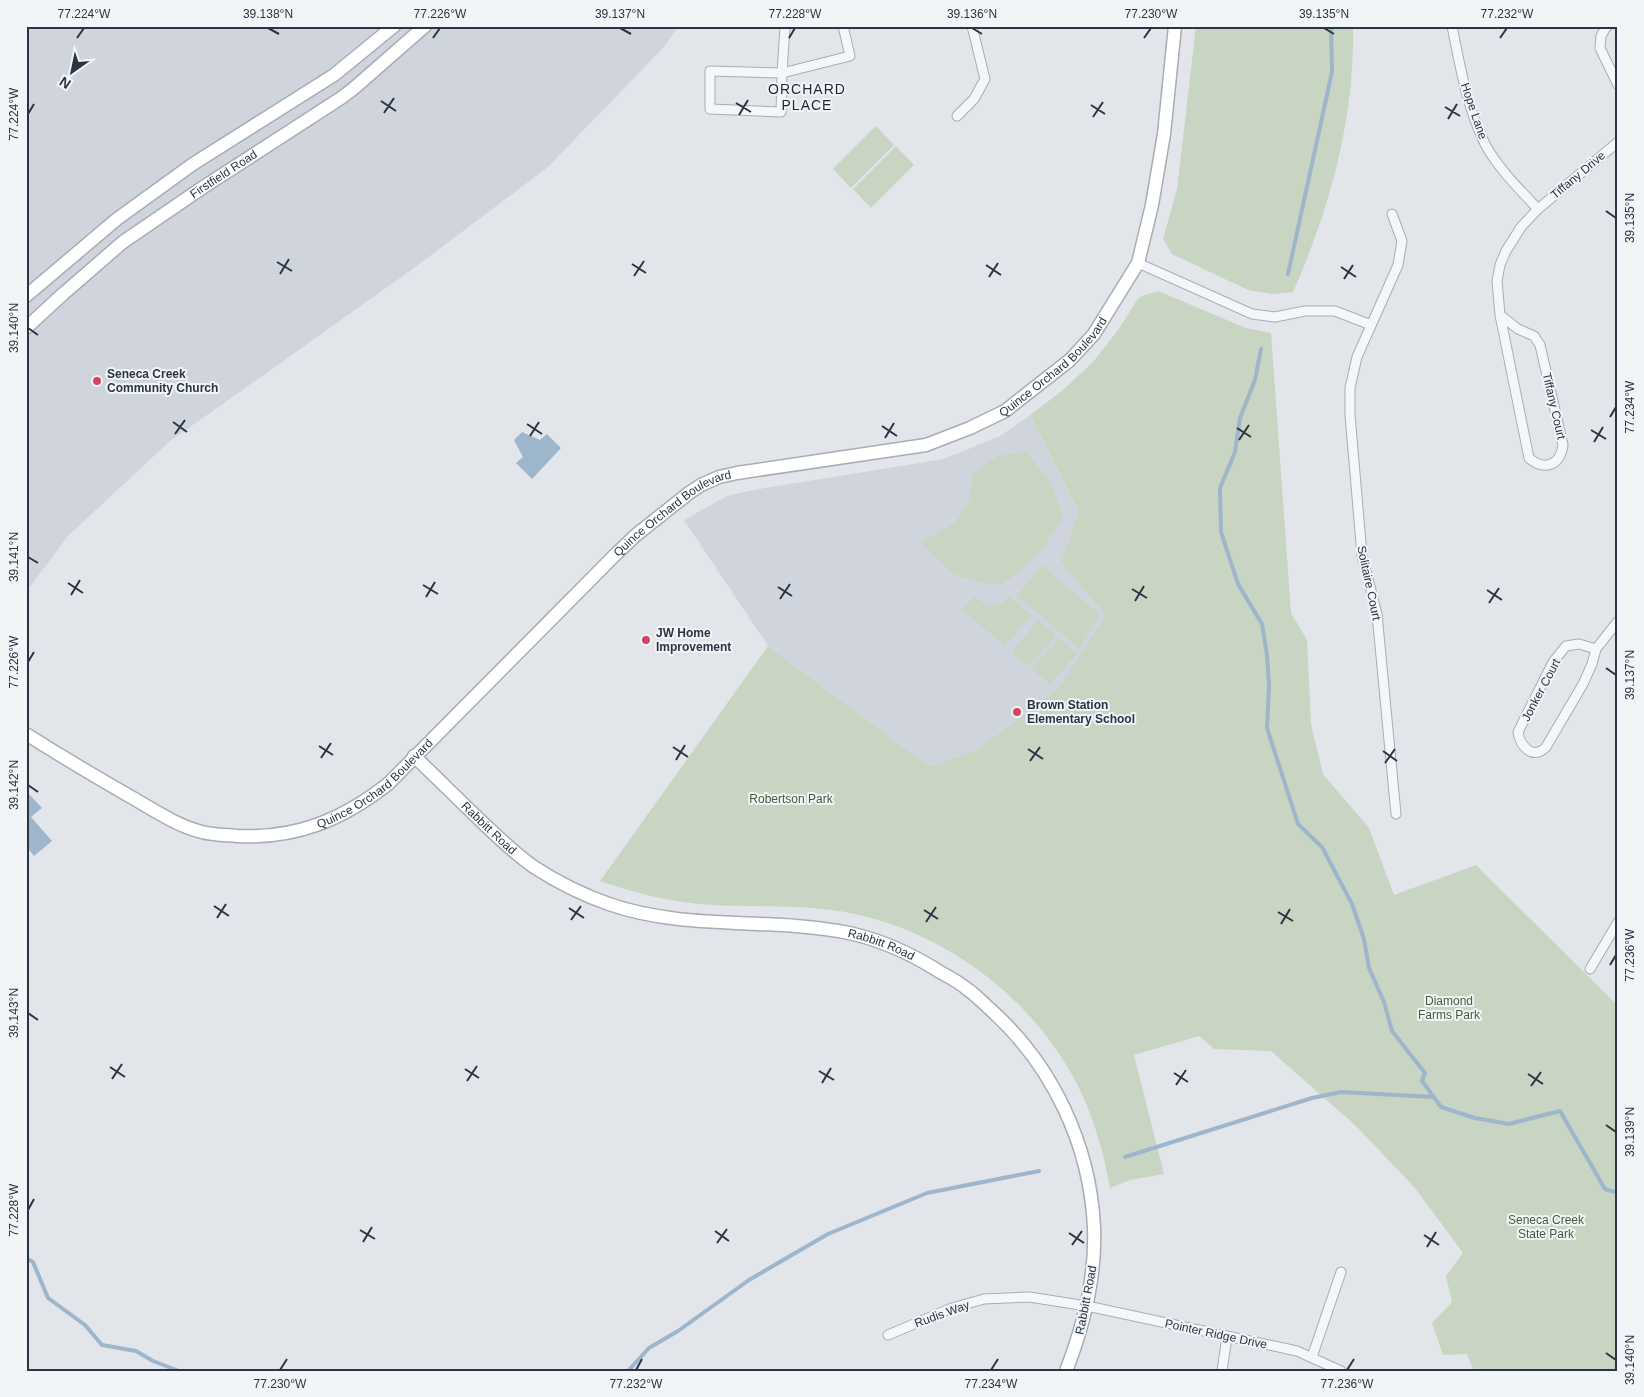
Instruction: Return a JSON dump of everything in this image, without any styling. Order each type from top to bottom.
[{"type":"street","name":"Firstfield Road","points":[[26,296],[117,219],[193,164],[334,75],[394,26]]},
{"type":"street","name":"Firstfield Road","points":[[26,328],[123,242],[202,188],[341,98],[425,26]]},
{"type":"street","points":[[785,26],[782,73],[781,112],[710,109],[710,71],[782,73],[850,56],[843,26]]},
{"type":"street","points":[[957,116],[974,99],[985,79],[972,26]]},
{"type":"street","name":"Quince Orchard Boulevard","points":[[26,734],[173,822],[202,832],[257,837],[288,833],[316,826],[344,814],[388,784],[623,547],[701,485],[719,477],[737,473],[926,445],[970,428],[1005,411],[1070,360],[1094,334],[1138,263],[1152,205],[1164,134],[1175,26]]},
{"type":"street","name":"Hope Lane","points":[[1452,26],[1466,95],[1486,144],[1505,172],[1538,209]]},
{"type":"street","points":[[1608,26],[1601,36],[1600,48],[1618,85]]},
{"type":"street","name":"Tiffany Drive","points":[[1538,209],[1618,142]]},
{"type":"street","name":"Tiffany Court","points":[[1500,315],[1518,329],[1534,336],[1540,345],[1563,446],[1562,454],[1556,462],[1547,465],[1536,464],[1529,458],[1500,315],[1497,281],[1500,265],[1506,251],[1521,227],[1538,209]]},
{"type":"street","name":"Solitaire Court","points":[[1392,214],[1402,241],[1398,265],[1357,357],[1350,388],[1350,415],[1362,555],[1377,614],[1396,814]]},
{"type":"street","points":[[1138,263],[1252,314],[1275,317],[1305,311],[1335,311],[1371,325]]},
{"type":"street","name":"Jonker Court","points":[[1596,649],[1579,644],[1566,646],[1553,662],[1518,732],[1519,742],[1525,748],[1534,753],[1542,751],[1546,747],[1583,684],[1596,649],[1618,621]]},
{"type":"street","name":"Rabbitt Road","points":[[414,756],[511,849],[540,870],[586,895],[635,912],[672,919],[800,926],[850,933],[884,943],[920,959],[968,989],[1012,1029],[1040,1065],[1061,1100],[1081,1152],[1092,1201],[1094,1228],[1093,1267],[1087,1306],[1066,1371]]},
{"type":"street","points":[[1590,969],[1618,922]]},
{"type":"street","points":[[1312,1357],[1341,1272]]},
{"type":"street","name":"Rudis Way","points":[[888,1335],[952,1308],[984,1299],[1029,1297],[1087,1306]]},
{"type":"street","name":"Pointer Ridge Drive","points":[[1087,1306],[1296,1351],[1341,1371]]},
{"type":"street","points":[[1222,1371],[1227,1337]]},
{"type":"shaded area","points":[[26,26],[679,26],[664,47],[548,167],[410,271],[169,442],[68,536],[26,592]]},
{"type":"shaded area","name":"Brown Station Elementary School","points":[[1030,415],[1245,846],[946,779],[768,646],[684,520],[727,496],[753,490],[944,459],[1000,436]]},
{"type":"green space","points":[[1196,26],[1353,26],[1350,95],[1338,162],[1318,228],[1293,292],[1272,294],[1248,290],[1172,254],[1163,239],[1177,189]]},
{"type":"green space","points":[[876,126],[894,145],[851,188],[833,169]]},
{"type":"green space","points":[[896,146],[914,165],[871,208],[853,189]]},
{"type":"green space","points":[[1158,291],[1246,328],[1271,333],[1291,613],[1307,640],[1311,724],[1323,774],[1369,828],[1394,895],[1476,865],[1618,1006],[1618,1371],[1474,1371],[1467,1354],[1443,1355],[1432,1323],[1452,1302],[1446,1276],[1463,1253],[1415,1188],[1356,1126],[1271,1051],[1214,1049],[1199,1036],[1134,1055],[1164,1174],[1130,1180],[1110,1188],[1100,1143],[1085,1100],[1071,1073],[1051,1042],[1027,1013],[1000,987],[970,964],[938,945],[904,929],[868,917],[832,910],[799,907],[686,903],[649,896],[600,881],[768,646],[930,767],[975,751],[1058,690],[1106,615],[1061,562],[1079,513],[1030,415],[1063,390],[1093,362],[1118,330],[1139,297]]},
{"type":"green space","points":[[1026,451],[1051,483],[1063,517],[1039,553],[1017,574],[1002,584],[984,583],[955,575],[920,542],[955,523],[970,498],[973,472],[998,456]]},
{"type":"green space","points":[[1042,565],[1099,614],[1080,649],[1017,596]]},
{"type":"green space","points":[[975,596],[987,606],[1002,603],[1008,596],[1032,615],[1005,646],[962,610]]},
{"type":"green space","points":[[1038,620],[1056,635],[1029,666],[1012,652]]},
{"type":"green space","points":[[1059,638],[1077,654],[1050,684],[1031,669]]},
{"type":"water","points":[[522,432],[540,440],[547,434],[561,448],[532,479],[516,463],[523,457],[514,440]]},
{"type":"water","points":[[29,794],[42,808],[31,817],[52,841],[34,856],[26,846],[26,797]]},
{"type":"waterway","points":[[1288,274],[1332,72],[1331,26]]},
{"type":"waterway","points":[[1261,349],[1255,380],[1240,418],[1235,452],[1220,488],[1221,532],[1238,584],[1262,624],[1269,685],[1267,728],[1298,824],[1322,847],[1352,904],[1364,939],[1369,968],[1384,1002],[1392,1031],[1425,1073],[1422,1081],[1441,1107],[1475,1118],[1509,1124],[1560,1111],[1605,1189],[1618,1193]]},
{"type":"waterway","points":[[1125,1157],[1312,1098],[1341,1092],[1433,1097]]},
{"type":"waterway","points":[[628,1371],[649,1348],[678,1331],[749,1280],[828,1234],[927,1193],[1039,1171]]},
{"type":"waterway","points":[[26,1258],[33,1262],[48,1298],[85,1325],[102,1345],[136,1351],[153,1361],[179,1371]]},
{"type":"place","name":"Seneca Creek Community Church","points":[[97,381]]},
{"type":"place","name":"JW Home Improvement","points":[[646,640]]},
{"type":"place","name":"Brown Station Elementary School","points":[[1017,712]]},
{"type":"district","name":"ORCHARD PLACE","points":[[807,98]]},
{"type":"park label","name":"Robertson Park","points":[[791,799]]},
{"type":"park label","name":"Diamond Farms Park","points":[[1449,1008]]},
{"type":"park label","name":"Seneca Creek State Park","points":[[1546,1227]]}]
